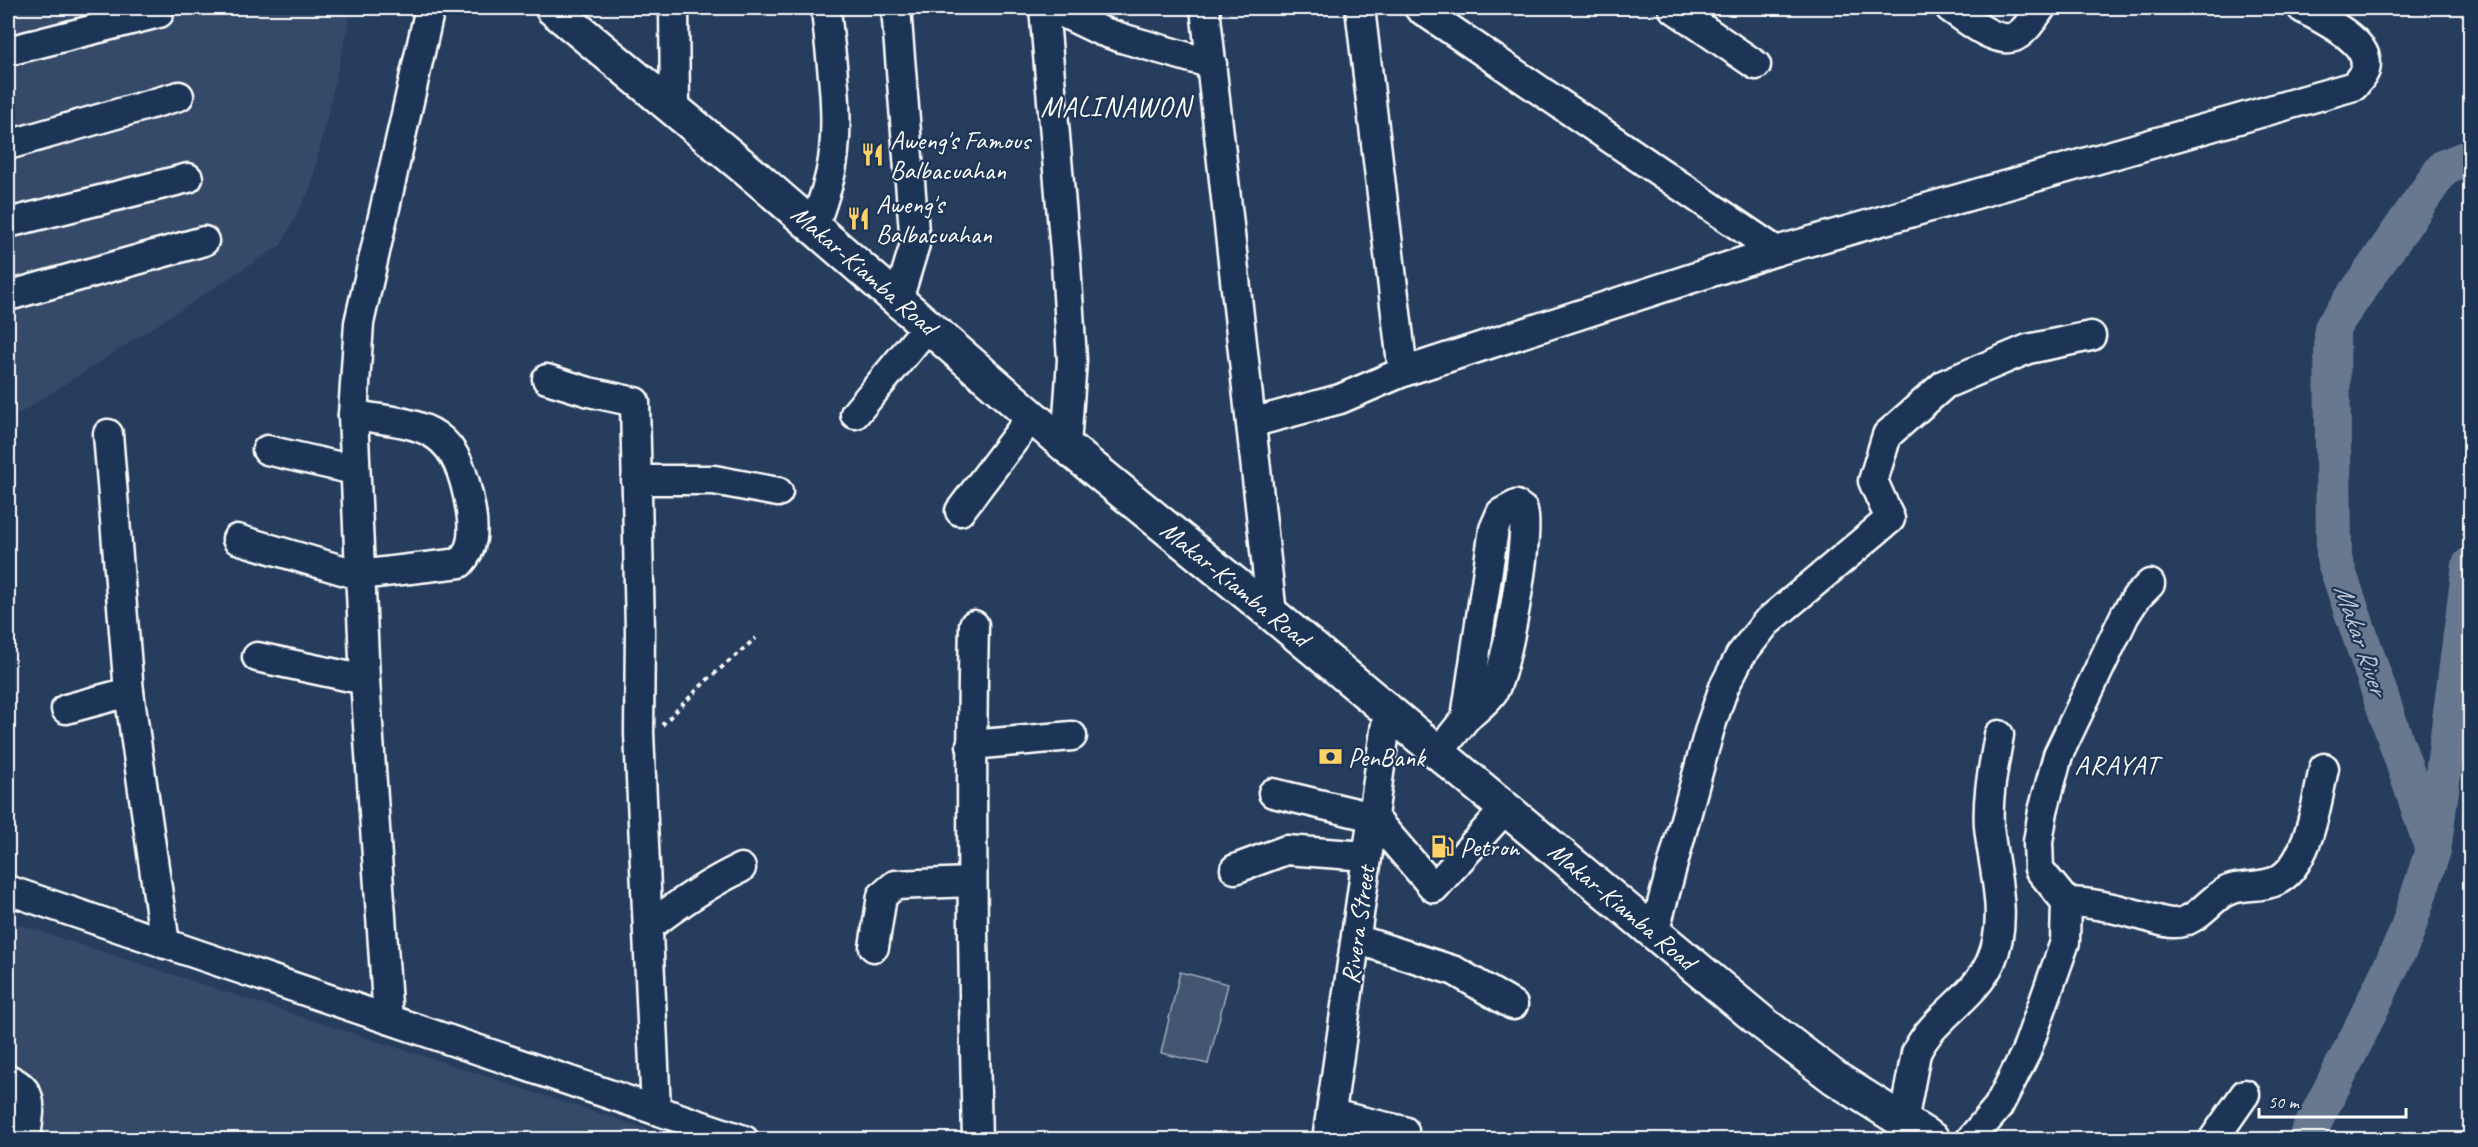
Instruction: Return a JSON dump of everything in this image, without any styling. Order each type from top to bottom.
[{"type":"main road","name":"Makar-Kiamba Road","points":[[569,13],[675,108],[1066,446],[1388,710],[1764,1024],[1835,1078],[1933,1140]]},
{"type":"street","points":[[388,1019],[365,680],[353,415],[358,323],[430,8]]},
{"type":"street","points":[[674,8],[675,108]]},
{"type":"street","points":[[814,227],[829,180],[834,152],[835,106],[826,8]]},
{"type":"street","points":[[896,8],[915,244],[898,300]]},
{"type":"street","points":[[1044,8],[1072,360],[1066,446]]},
{"type":"street","points":[[1053,8],[1117,37],[1212,64]]},
{"type":"street","points":[[1205,8],[1272,614]]},
{"type":"street","points":[[1360,8],[1402,372]]},
{"type":"street","points":[[1419,8],[1776,251]]},
{"type":"street","points":[[1673,8],[1756,65]]},
{"type":"street","points":[[1950,8],[1989,34],[2003,38],[2015,37],[2026,28],[2041,8]]},
{"type":"street","points":[[1251,423],[1340,399],[1402,372],[1776,251],[2354,86],[2364,71],[2366,57],[2359,45],[2348,35],[2302,8]]},
{"type":"street","points":[[8,51],[159,13]]},
{"type":"street","points":[[8,145],[179,96]]},
{"type":"street","points":[[8,223],[188,178]]},
{"type":"street","points":[[8,296],[204,241]]},
{"type":"street","points":[[855,414],[928,326]]},
{"type":"street","points":[[1654,933],[1710,728],[1724,687],[1740,656],[1766,623],[1890,519],[1873,481],[1887,435],[1945,384],[2028,349],[2091,336]]},
{"type":"street","points":[[547,379],[635,402],[640,747],[656,1110]]},
{"type":"street","points":[[237,539],[359,575],[460,563],[468,555],[473,523],[466,483],[455,454],[444,441],[423,427],[396,420],[353,415]]},
{"type":"street","points":[[960,511],[1032,416]]},
{"type":"street","points":[[108,434],[129,692],[165,944]]},
{"type":"street","points":[[267,450],[354,470]]},
{"type":"street","points":[[636,480],[714,480],[778,492]]},
{"type":"street","points":[[1438,753],[1466,718],[1492,692],[1501,672],[1516,599],[1525,533],[1523,510],[1516,505],[1501,513],[1494,529],[1466,718]]},
{"type":"street","points":[[1970,1140],[1998,1107],[2026,1052],[2065,942],[2066,902],[2039,869],[2038,842],[2043,811],[2058,755],[2118,627],[2136,598],[2150,584]]},
{"type":"street","points":[[974,626],[971,882],[977,1140]]},
{"type":"street","points":[[257,657],[365,680]]},
{"type":"street","points":[[66,709],[129,692]]},
{"type":"street","name":"Rivera Street","points":[[1329,1127],[1388,710]]},
{"type":"street","points":[[1903,1122],[1916,1053],[1921,1043],[1943,1017],[1976,985],[1990,962],[1996,946],[2000,927],[2000,905],[1989,824],[1990,791],[1999,735]]},
{"type":"street","points":[[971,745],[1072,736]]},
{"type":"street","points":[[2066,902],[2098,905],[2173,923],[2192,918],[2224,892],[2239,887],[2261,886],[2277,881],[2289,871],[2307,845],[2324,768]]},
{"type":"street","points":[[1273,794],[1373,817],[1434,888],[1505,809]]},
{"type":"street","points":[[1235,869],[1286,850],[1367,856]]},
{"type":"street","points":[[648,927],[710,883],[741,868]]},
{"type":"street","points":[[874,947],[882,896],[895,885],[971,882]]},
{"type":"street","points":[[8,890],[744,1140]]},
{"type":"street","points":[[1356,939],[1455,971],[1513,1005]]},
{"type":"street","points":[[8,1079],[20,1084],[27,1091],[29,1101],[26,1140]]},
{"type":"street","points":[[2213,1140],[2245,1094]]},
{"type":"street","points":[[1329,1127],[1404,1131]]},
{"type":"path","points":[[640,747],[705,681],[756,638]]},
{"type":"shaded area","points":[[8,8],[352,8],[311,187],[281,245],[8,421]]},
{"type":"shaded area","points":[[8,921],[678,1139],[8,1139]]},
{"type":"shaded area","points":[[1180,972],[1228,984],[1208,1064],[1161,1053]]},
{"type":"waterway","name":"Makar River","points":[[2305,1140],[2405,937],[2433,850],[2334,559],[2332,328],[2444,167],[2470,157]]},
{"type":"waterway","points":[[2434,844],[2470,565]]},
{"type":"place","name":"Aweng's Famous Balbacuahan","points":[[872,155]]},
{"type":"place","name":"Aweng's Balbacuahan","points":[[858,219]]},
{"type":"place","name":"PenBank","points":[[1330,757]]},
{"type":"place","name":"Petron","points":[[1442,847]]},
{"type":"district","name":"MALINAWON","points":[[1116,106]]},
{"type":"district","name":"ARAYAT","points":[[2117,765]]}]
